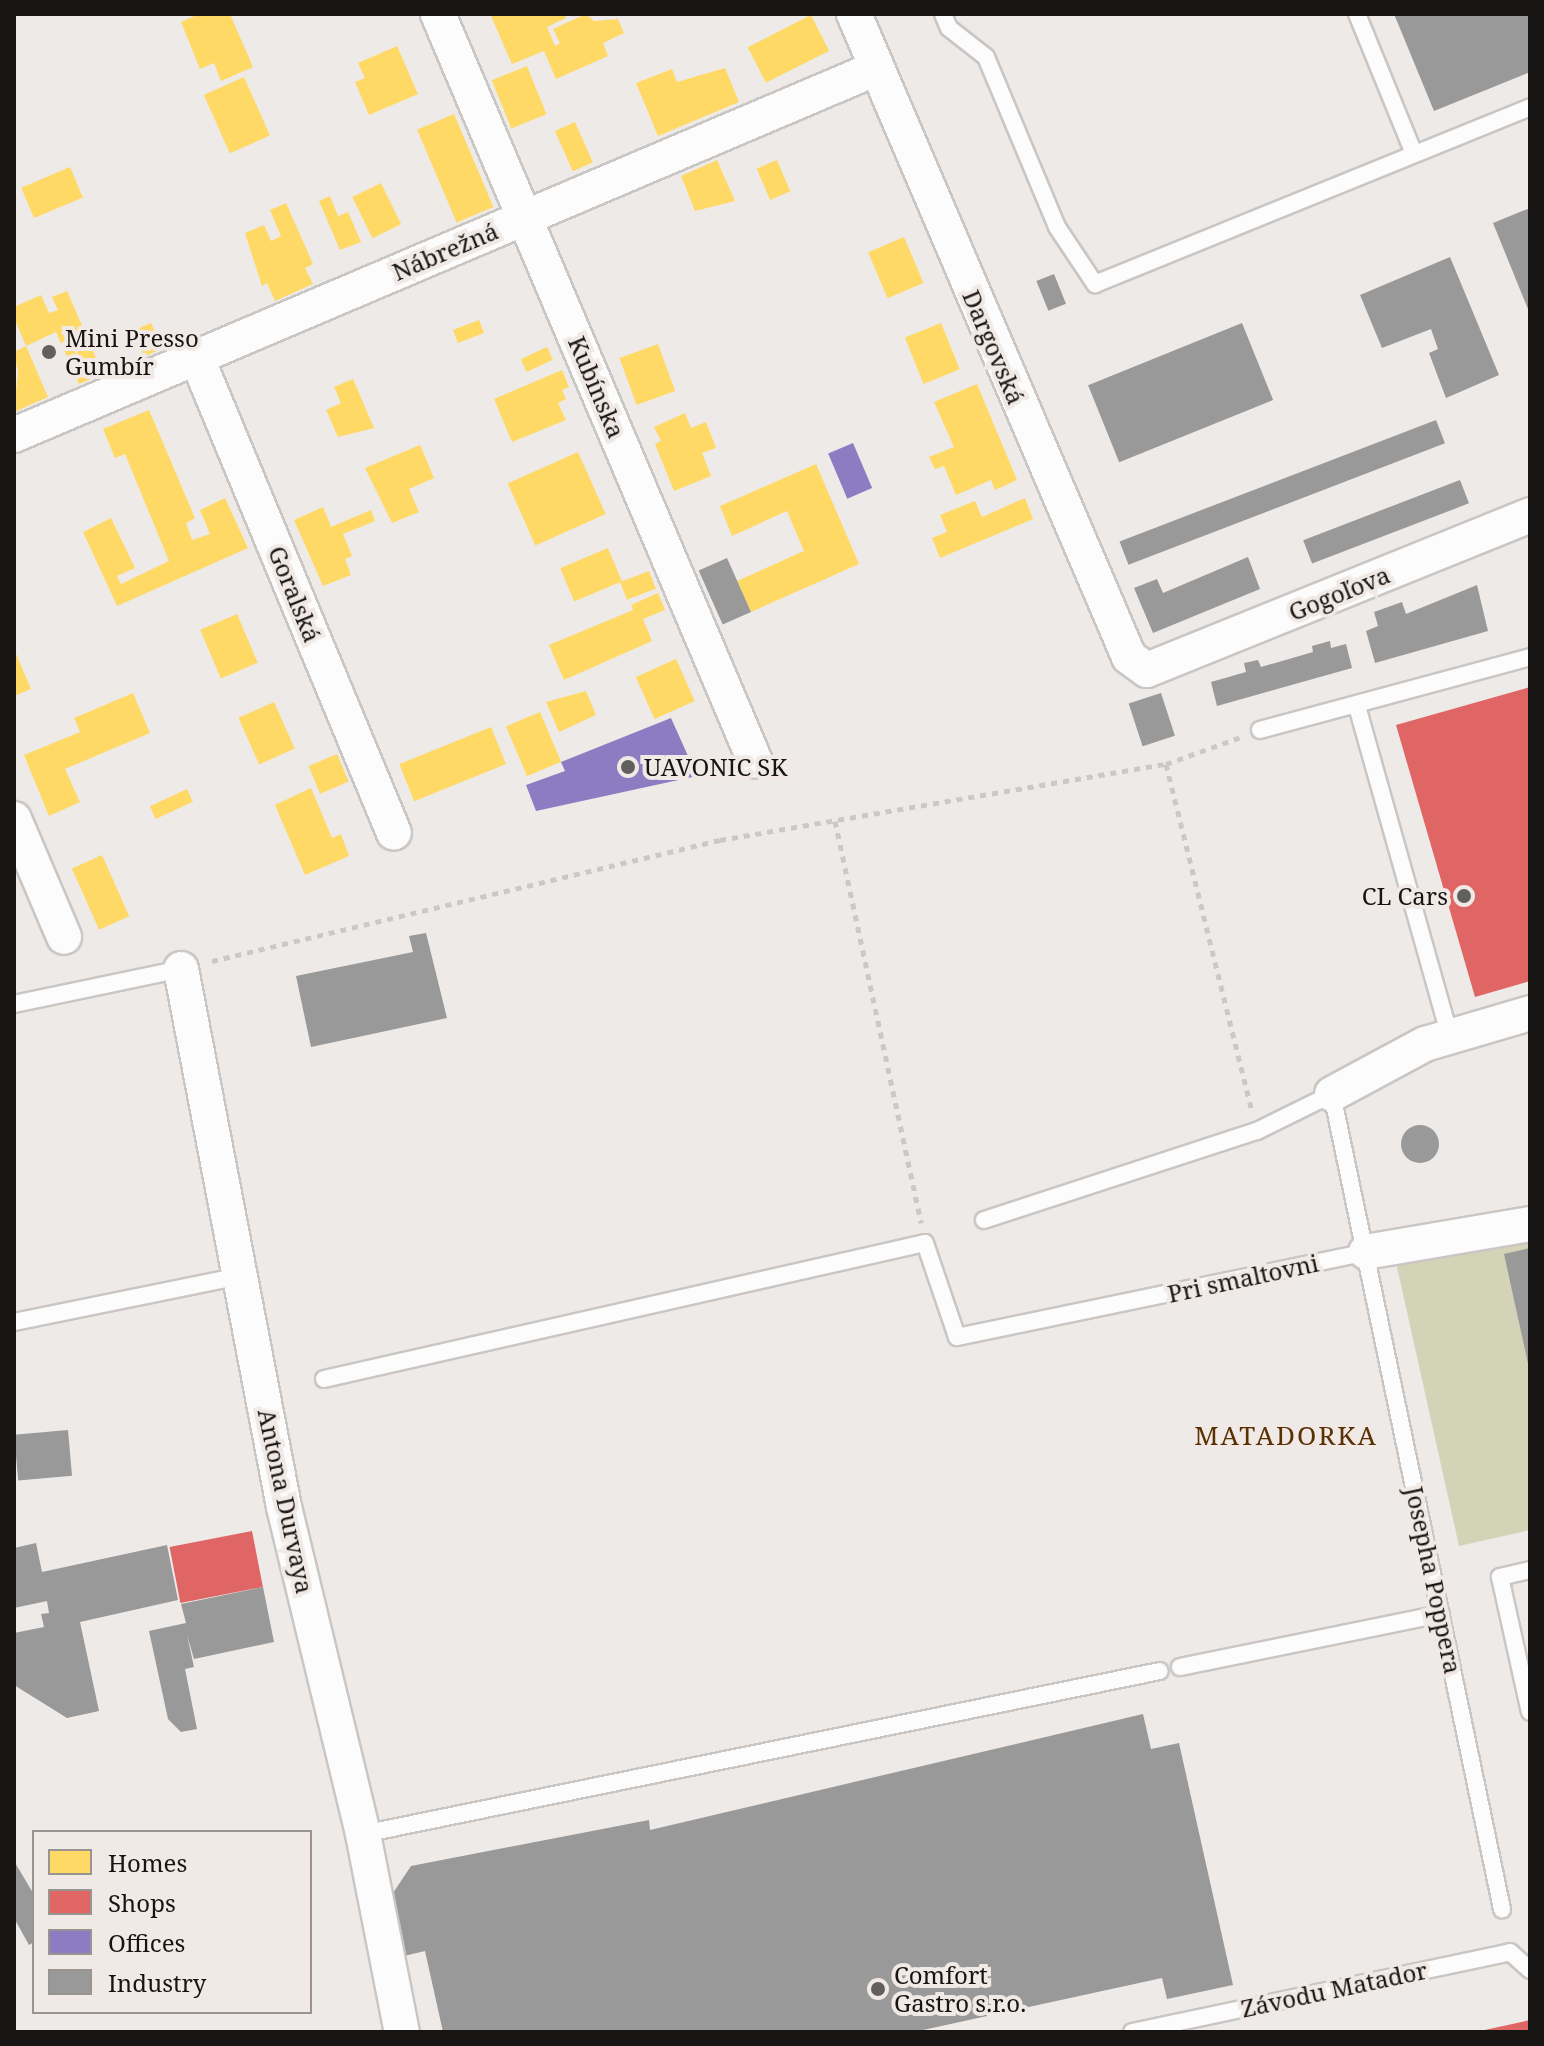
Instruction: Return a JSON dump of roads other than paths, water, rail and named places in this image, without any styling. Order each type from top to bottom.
[{"type":"street","name":"Kubínska","points":[[438,14],[755,761]]},
{"type":"street","name":"Dargovská","points":[[854,14],[1129,657],[1147,670]]},
{"type":"street","name":"Nábrežná","points":[[14,435],[877,68]]},
{"type":"street","name":"Goralská","points":[[196,356],[394,833]]},
{"type":"street","name":"Gogoľova","points":[[1147,670],[1530,515]]},
{"type":"street","points":[[14,819],[64,937]]},
{"type":"street","name":"Antona Durvaya","points":[[181,969],[284,1507],[363,1834],[402,2032]]},
{"type":"street","points":[[1332,1094],[1425,1044],[1530,1013]]},
{"type":"street","name":"Pri smaltovni","points":[[1366,1252],[1530,1224]]},
{"type":"lane","points":[[943,14],[949,28],[986,57],[1057,227],[1095,284],[1530,107]]},
{"type":"lane","points":[[1357,14],[1414,154]]},
{"type":"lane","points":[[1260,730],[1530,657]]},
{"type":"lane","points":[[1357,706],[1450,1037]]},
{"type":"lane","points":[[14,1004],[181,969]]},
{"type":"lane","points":[[984,1220],[1257,1131],[1332,1094]]},
{"type":"lane","name":"Josepha Poppera","points":[[1332,1094],[1502,1909]]},
{"type":"lane","name":"Pri smaltovni","points":[[324,1379],[925,1243],[957,1337],[1366,1252]]},
{"type":"lane","points":[[14,1322],[240,1276]]},
{"type":"lane","points":[[1530,1570],[1500,1577],[1530,1712]]},
{"type":"lane","points":[[1180,1667],[1441,1614]]},
{"type":"lane","points":[[363,1834],[1160,1671]]},
{"type":"lane","name":"Závodu Matador","points":[[1132,2032],[1510,1952],[1530,1970]]},
{"type":"place","name":"Mini Presso Gumbír","points":[[49,352]]},
{"type":"place","name":"UAVONIC SK","points":[[628,767]]},
{"type":"place","name":"CL Cars","points":[[1464,896]]},
{"type":"place","name":"Comfort Gastro s.r.o.","points":[[878,1989]]},
{"type":"district","name":"MATADORKA","points":[[1286,1436]]}]
